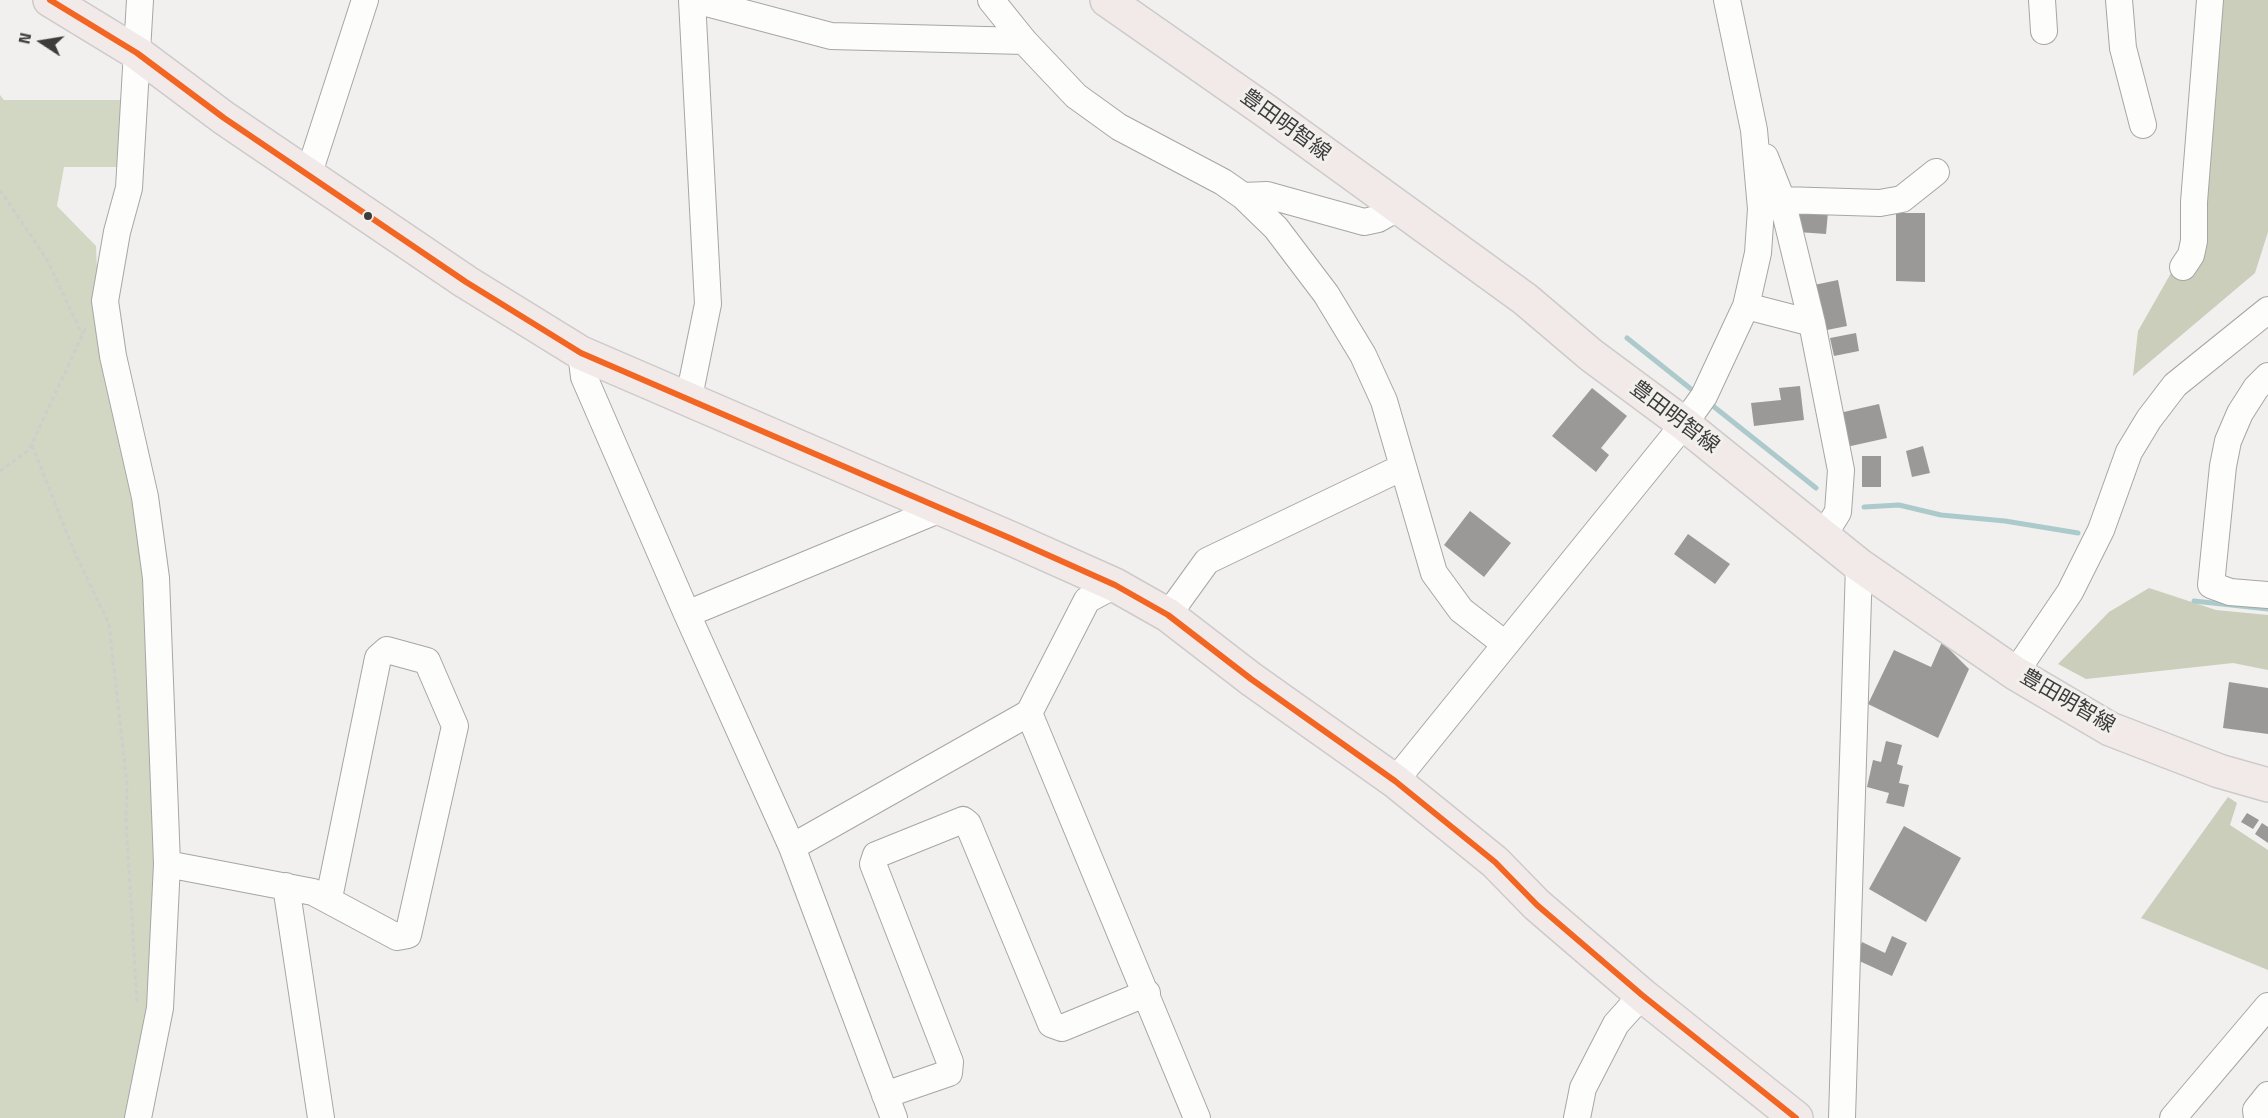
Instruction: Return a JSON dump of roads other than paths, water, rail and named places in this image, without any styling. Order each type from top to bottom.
[{"type":"main road","points":[[50,0],[137,53],[224,118],[309,173],[466,282],[581,353],[689,397],[943,508],[1114,585],[1168,615],[1251,678],[1395,781],[1495,862],[1537,905],[1642,995],[1797,1118]]},
{"type":"main road","name":"豊田明智線","points":[[1107,0],[1399,207],[1525,300],[1591,355],[1684,424],[1859,565],[2015,673],[2110,729],[2209,767],[2268,785]]},
{"type":"street","points":[[138,1118],[160,1008],[167,864],[156,578],[145,497],[113,357],[105,301],[117,232],[129,188],[140,0]]},
{"type":"street","points":[[309,173],[365,0]]},
{"type":"street","points":[[689,397],[708,304],[694,0],[831,36],[1024,41]]},
{"type":"street","points":[[991,0],[1024,41],[1076,96],[1119,127],[1184,159],[1243,196],[1276,228],[1320,286],[1363,355],[1384,401],[1434,573],[1461,610],[1505,644]]},
{"type":"street","points":[[1395,781],[1684,424],[1704,396],[1746,306],[1758,253],[1761,209],[1754,130],[1727,0]]},
{"type":"street","points":[[2042,0],[2044,31]]},
{"type":"street","points":[[2119,0],[2123,48],[2143,124]]},
{"type":"street","points":[[2183,267],[2191,255],[2194,241],[2194,202],[2210,0]]},
{"type":"street","points":[[1754,130],[1782,200],[1812,323],[1841,470],[1838,512],[1823,536]]},
{"type":"street","points":[[1782,200],[1880,203],[1902,199],[1936,172]]},
{"type":"street","points":[[1243,196],[1267,195],[1364,222],[1378,219],[1399,207]]},
{"type":"street","points":[[1746,306],[1812,323]]},
{"type":"street","points":[[2015,673],[2070,592],[2101,530],[2129,452],[2149,419],[2175,385],[2268,310]]},
{"type":"street","points":[[581,353],[584,377],[792,847],[890,1107],[949,1073],[950,1062],[873,864],[876,855],[963,820],[968,824],[1051,1024],[1062,1028],[1147,993]]},
{"type":"street","points":[[2268,376],[2240,413],[2228,441],[2223,466],[2211,585],[2230,592],[2268,595]]},
{"type":"street","points":[[1168,615],[1207,561],[1403,467]]},
{"type":"street","points":[[687,614],[943,508]]},
{"type":"street","points":[[1842,1118],[1859,565]]},
{"type":"street","points":[[792,847],[1029,713],[1087,600],[1114,585]]},
{"type":"street","points":[[167,864],[286,886],[329,898],[397,937],[408,935],[456,726],[427,661],[387,650],[378,658],[329,898]]},
{"type":"street","points":[[1029,713],[1197,1118]]},
{"type":"street","points":[[286,886],[321,1118]]},
{"type":"street","points":[[1577,1118],[1583,1088],[1616,1024],[1642,995]]},
{"type":"street","points":[[2173,1118],[2268,1006]]},
{"type":"street","points":[[2257,1118],[2256,1110],[2268,1095]]},
{"type":"waterway","points":[[1627,338],[1696,393]]},
{"type":"waterway","points":[[1708,402],[1816,488]]},
{"type":"waterway","points":[[1864,507],[1899,505],[1941,515],[2005,521],[2078,533]]},
{"type":"waterway","points":[[2194,601],[2268,609]]}]
